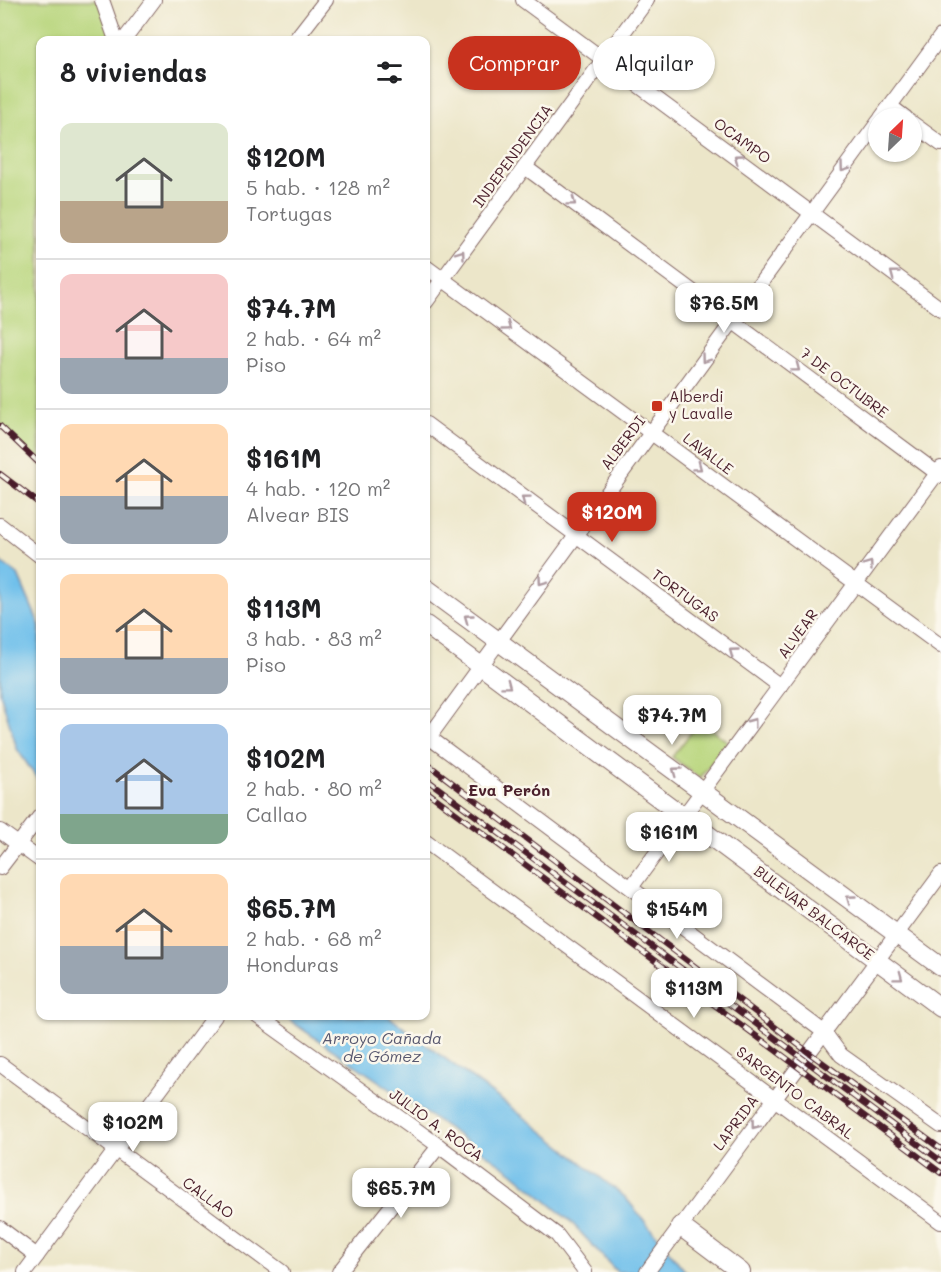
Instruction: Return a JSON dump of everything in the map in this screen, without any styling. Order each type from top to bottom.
[{"type":"main road","name":"BULEVAR BALCARCE","points":[[430,591],[941,967]]},
{"type":"main road","name":"BULEVAR BALCARCE","points":[[430,628],[682,818],[941,1008]]},
{"type":"main road","points":[[675,1232],[741,1272]]},
{"type":"street","points":[[102,0],[123,36]]},
{"type":"street","points":[[127,36],[154,0]]},
{"type":"street","points":[[299,36],[326,0]]},
{"type":"street","name":"OCAMPO","points":[[523,0],[593,52]]},
{"type":"street","name":"INDEPENDENCIA","points":[[621,36],[648,0]]},
{"type":"street","name":"ALBERDI","points":[[890,106],[941,36]]},
{"type":"street","name":"INDEPENDENCIA","points":[[430,296],[593,74]]},
{"type":"street","name":"OCAMPO","points":[[644,90],[941,309]]},
{"type":"street","points":[[922,130],[941,144]]},
{"type":"street","name":"ALBERDI","points":[[430,733],[868,136]]},
{"type":"street","name":"7 DE OCTUBRE","points":[[525,167],[940,472]]},
{"type":"street","name":"LAVALLE","points":[[430,270],[941,646]]},
{"type":"street","name":"TORTUGAS","points":[[430,427],[780,686]]},
{"type":"street","name":"ALVEAR","points":[[632,886],[940,472]]},
{"type":"street","points":[[0,525],[36,553]]},
{"type":"street","points":[[430,737],[826,1030],[841,1055],[941,1126]]},
{"type":"street","points":[[0,868],[36,821]]},
{"type":"street","points":[[0,831],[36,857]]},
{"type":"street","name":"SARGENTO CABRAL","points":[[430,845],[941,1222]]},
{"type":"street","points":[[897,934],[941,874]]},
{"type":"street","name":"LAPRIDA","points":[[646,1272],[897,934]]},
{"type":"street","points":[[25,1272],[212,1020]]},
{"type":"street","name":"JULIO A. ROCA","points":[[263,1020],[438,1146],[556,1235],[585,1272]]},
{"type":"street","name":"CALLAO","points":[[0,1064],[282,1272]]},
{"type":"street","points":[[339,1272],[438,1146]]},
{"type":"street","points":[[0,1228],[37,1256]]},
{"type":"green space","points":[[0,0],[102,0],[115,36],[36,36],[36,460],[0,426]]},
{"type":"green space","points":[[700,721],[728,742],[700,778],[672,757]]},
{"type":"water","points":[[0,561],[18,575],[36,617],[36,777],[17,749],[0,693]]},
{"type":"water","name":"Arroyo Cañada de Gómez","points":[[289,1020],[393,1020],[532,1123],[625,1197],[686,1272],[617,1272],[571,1222],[512,1172]]},
{"type":"railway","points":[[0,426],[36,460]]},
{"type":"railway","points":[[0,474],[36,501]]},
{"type":"railway","points":[[430,766],[808,1052],[941,1149]]},
{"type":"railway","points":[[430,782],[941,1161]]},
{"type":"railway","points":[[430,794],[941,1173]]},
{"type":"place","name":"Alberdi y Lavalle","points":[[657,406]]},
{"type":"district","name":"Eva Perón","points":[[509,790]]}]
